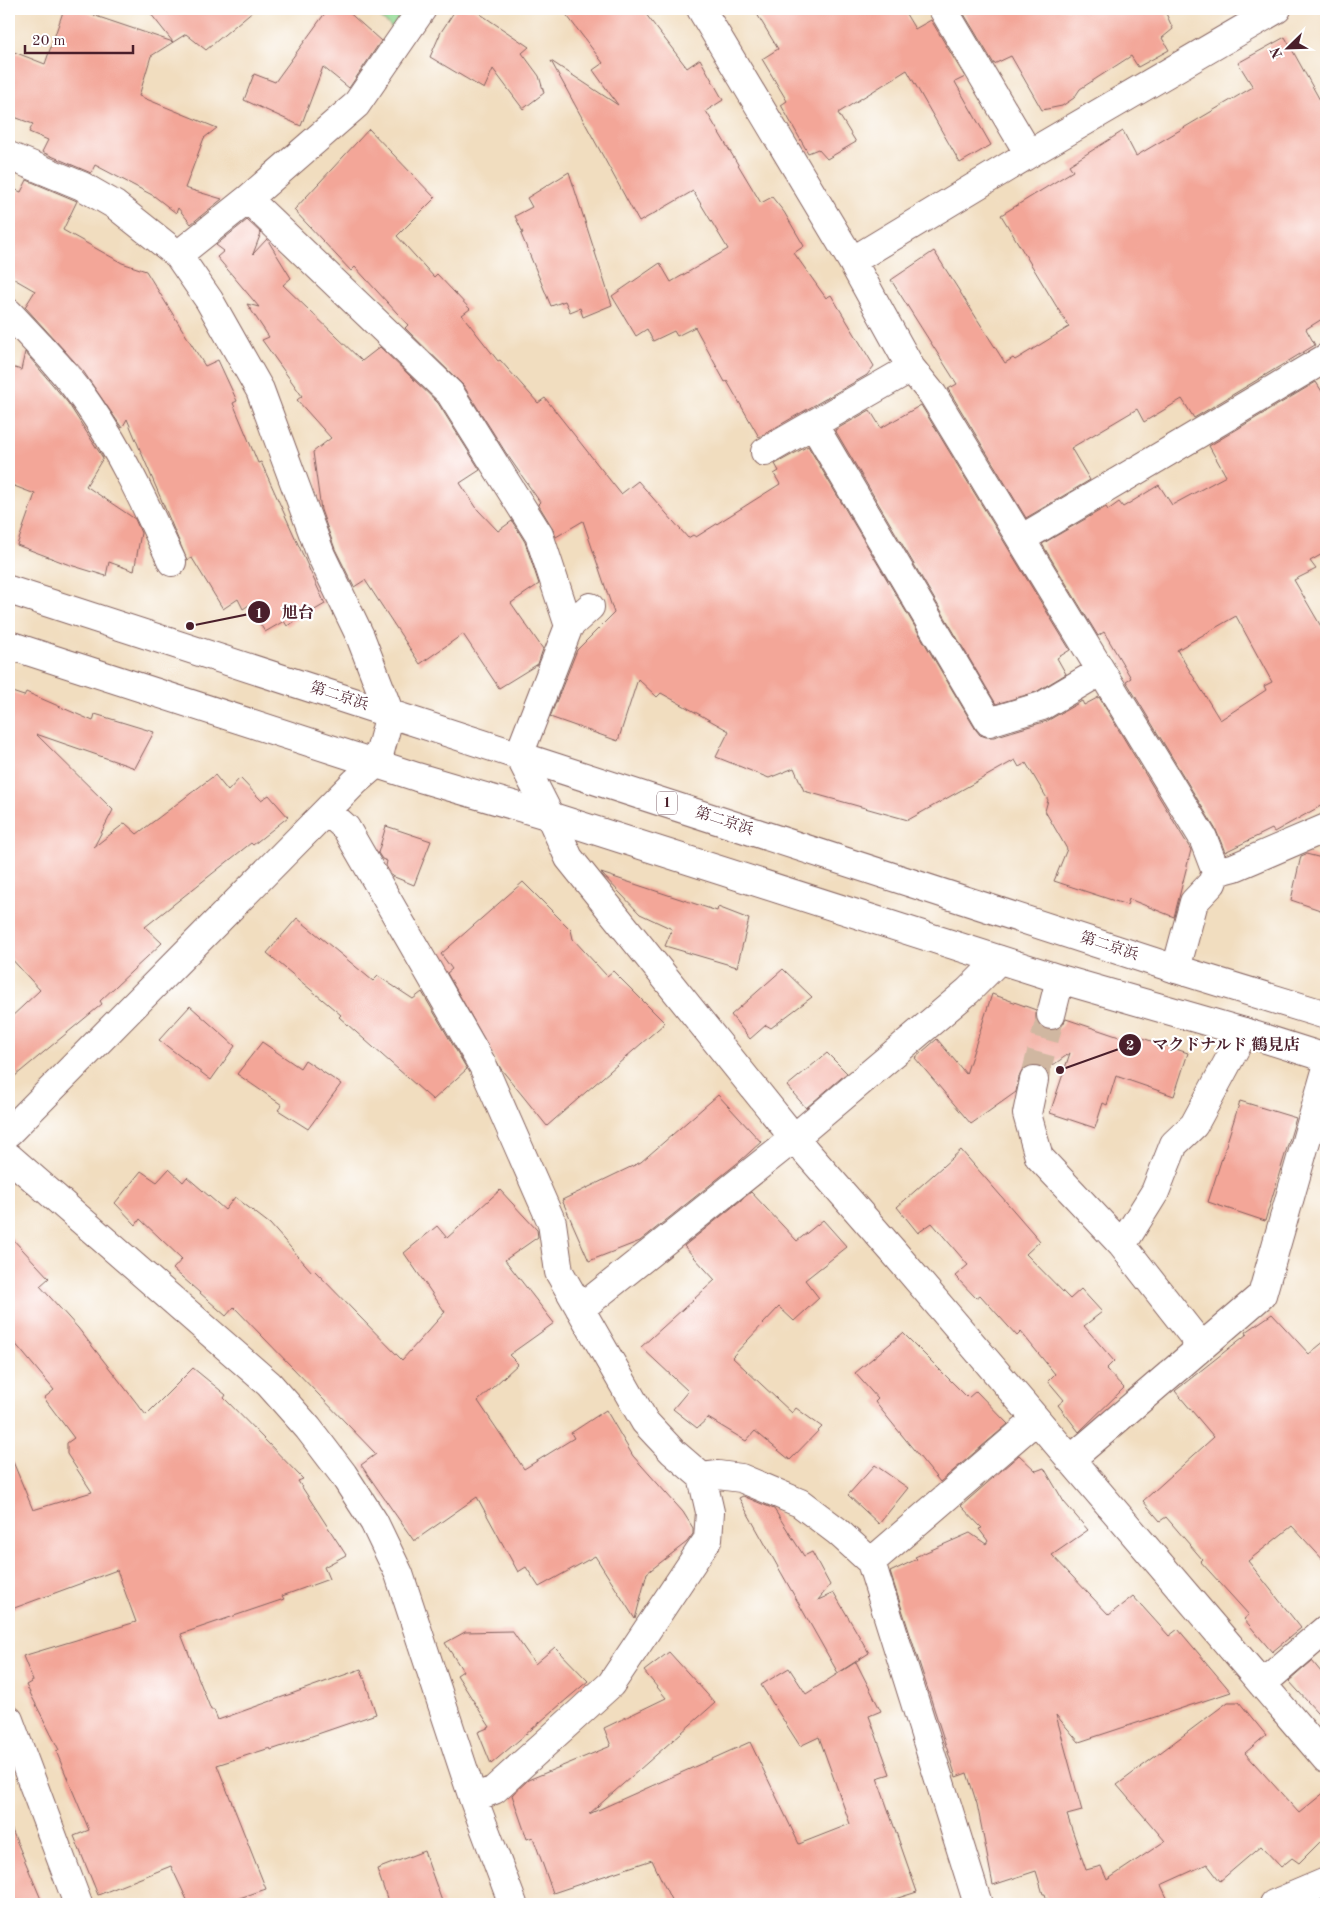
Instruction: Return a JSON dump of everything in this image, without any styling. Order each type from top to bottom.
[{"type":"main road","points":[[178,255],[248,199],[356,105],[422,9]]},
{"type":"main road","points":[[701,9],[852,262],[910,368],[932,396],[1204,838],[1216,872],[1212,883],[1194,902],[1176,968]]},
{"type":"main road","points":[[942,9],[1029,154]]},
{"type":"main road","points":[[852,262],[1029,154],[1276,9]]},
{"type":"main road","points":[[9,156],[82,186],[115,205],[178,255],[209,300],[260,390],[320,555],[360,636],[390,714],[376,763],[9,1132]]},
{"type":"main road","points":[[248,199],[450,393],[539,534],[569,626]]},
{"type":"main road","points":[[9,313],[50,356],[88,404],[127,466],[172,562]]},
{"type":"main road","points":[[1021,539],[1326,358]]},
{"type":"main road","points":[[765,452],[910,368]]},
{"type":"main road","points":[[813,424],[989,722],[1042,706],[1101,671]]},
{"type":"main road","name":"第二京浜","points":[[9,590],[1326,1015]]},
{"type":"main road","points":[[590,607],[569,626],[519,755],[569,858],[794,1138],[1326,1759]]},
{"type":"main road","points":[[9,645],[999,960],[1326,1058]]},
{"type":"main road","points":[[328,812],[346,828],[483,1066],[552,1223],[559,1272],[645,1422],[673,1452],[702,1477],[710,1512],[708,1539],[611,1684],[494,1790],[473,1798]]},
{"type":"main road","points":[[1216,872],[1235,867],[1326,828]]},
{"type":"main road","points":[[580,1309],[794,1138],[968,991],[999,960]]},
{"type":"main road","points":[[1051,1014],[1060,979]]},
{"type":"main road","points":[[1122,1245],[1155,1192],[1174,1144],[1194,1125],[1244,1032]]},
{"type":"main road","points":[[1070,1460],[1262,1295],[1326,1071]]},
{"type":"main road","points":[[1034,1080],[1027,1114],[1039,1157],[1122,1245],[1202,1347]]},
{"type":"main road","points":[[9,1157],[269,1384],[308,1428],[343,1474],[374,1522],[399,1574],[473,1798],[513,1904]]},
{"type":"main road","points":[[871,1562],[1036,1420]]},
{"type":"main road","points":[[702,1477],[718,1475],[741,1478],[800,1503],[837,1530],[871,1562],[978,1904]]},
{"type":"main road","points":[[1262,1684],[1326,1629]]},
{"type":"main road","points":[[9,1720],[78,1904]]},
{"type":"main road","points":[[1274,1904],[1326,1882]]},
{"type":"green space","points":[[370,9],[410,9],[396,31]]},
{"type":"building","points":[[64,9],[75,9],[173,42],[147,9],[255,9],[206,50],[186,34],[151,56],[139,96],[217,128],[204,138],[185,188],[222,199],[191,224],[178,208],[176,213],[154,196],[95,165],[91,173],[42,152],[48,140],[29,132],[33,124],[9,115],[9,50],[45,64]]},
{"type":"building","points":[[328,9],[345,9],[381,41],[349,88],[323,67],[301,126],[244,100],[254,74],[275,82]]},
{"type":"building","points":[[456,9],[473,9],[529,47],[522,53],[539,76],[544,93],[523,109],[493,69],[484,89],[430,57],[441,32]]},
{"type":"building","points":[[562,9],[642,9],[687,68],[700,59],[723,100],[706,111],[761,203],[772,197],[784,212],[804,246],[794,253],[826,298],[831,295],[874,366],[867,375],[759,437],[727,381],[725,382],[695,327],[677,336],[674,331],[653,341],[647,329],[636,336],[612,296],[660,263],[671,282],[728,249],[693,191],[639,222],[551,61],[618,105],[593,70],[603,63]]},
{"type":"building","points":[[754,9],[903,9],[915,29],[931,20],[965,77],[955,82],[991,145],[960,163],[907,70],[838,113],[856,142],[827,159],[818,149],[808,153],[781,105],[787,101],[762,59],[778,49]]},
{"type":"building","points":[[961,9],[1164,9],[1173,29],[1162,38],[1169,50],[1138,67],[1131,56],[1080,89],[1074,98],[1062,106],[1042,110],[1011,56],[994,64]]},
{"type":"building","points":[[1285,37],[1326,111],[1326,311],[1322,319],[1306,329],[1315,345],[1194,418],[1182,399],[1144,422],[1137,409],[1071,448],[1090,480],[1026,518],[948,389],[957,384],[891,280],[934,251],[1005,363],[1013,358],[1015,360],[1069,327],[1001,215],[1073,171],[1069,165],[1123,131],[1136,156],[1253,87],[1238,63]]},
{"type":"building","points":[[369,129],[435,198],[397,236],[434,277],[437,274],[470,309],[462,315],[498,361],[500,360],[538,403],[545,398],[621,494],[638,481],[688,538],[693,535],[696,537],[780,484],[774,474],[779,471],[775,464],[808,446],[980,735],[994,737],[1047,721],[1082,701],[1084,705],[1099,697],[1191,850],[1174,917],[1129,899],[1127,905],[1054,881],[1067,849],[1045,811],[1048,800],[1026,763],[1019,767],[1015,760],[908,820],[804,791],[794,768],[769,778],[716,757],[729,731],[661,693],[657,697],[638,679],[618,741],[550,717],[577,650],[614,613],[583,521],[556,537],[538,504],[540,502],[463,385],[405,328],[408,325],[355,267],[351,271],[294,210]]},
{"type":"building","points":[[569,172],[612,305],[583,317],[580,308],[570,312],[565,301],[551,306],[515,216],[532,207],[527,198]]},
{"type":"building","points":[[27,180],[77,201],[63,230],[122,263],[146,271],[205,366],[218,360],[237,401],[233,403],[258,463],[261,462],[325,604],[287,626],[284,621],[265,632],[249,605],[243,609],[238,599],[223,609],[192,558],[187,560],[127,419],[122,428],[83,371],[25,307],[35,291],[9,276],[9,187],[21,192]]},
{"type":"building","points":[[247,220],[261,233],[253,254],[267,239],[291,278],[283,285],[362,361],[380,347],[438,403],[480,470],[460,483],[478,510],[498,531],[512,521],[525,542],[539,584],[511,603],[543,649],[538,664],[499,688],[463,634],[420,664],[365,580],[354,587],[335,549],[321,510],[313,452],[331,438],[297,400],[302,396],[262,340],[269,337],[247,304],[259,307],[217,257],[224,251],[216,245]]},
{"type":"building","points":[[25,352],[68,403],[103,458],[86,486],[135,519],[141,533],[134,571],[109,562],[106,576],[17,545],[35,494],[9,484],[9,366],[21,370]]},
{"type":"building","points":[[1316,382],[1326,398],[1326,552],[1310,561],[1316,569],[1294,580],[1326,635],[1326,803],[1274,832],[1272,829],[1225,852],[1216,830],[1126,681],[1131,678],[1104,632],[1098,636],[1042,544],[1106,507],[1108,510],[1119,502],[1123,507],[1159,485],[1172,505],[1226,476],[1209,446]],"holes":[[[1236,616],[1272,682],[1264,686],[1266,690],[1220,720],[1177,650]]]},
{"type":"building","points":[[921,405],[1070,650],[1057,658],[1066,674],[1036,692],[996,704],[835,430],[870,410],[881,428]]},
{"type":"building","points":[[9,691],[24,696],[26,692],[93,721],[95,714],[154,732],[135,768],[36,734],[113,810],[94,847],[125,823],[137,834],[215,775],[228,791],[240,778],[261,800],[269,795],[288,817],[253,845],[251,843],[145,927],[162,943],[100,1001],[102,1004],[9,1081],[9,1019],[40,990],[9,956]]},
{"type":"building","points":[[386,826],[431,841],[414,885],[392,876],[386,866],[387,861],[382,859],[378,853]]},
{"type":"building","points":[[1306,854],[1326,859],[1326,912],[1291,900],[1301,856]]},
{"type":"building","points":[[601,873],[717,911],[718,907],[749,919],[737,967],[665,946],[672,929],[640,914]]},
{"type":"building","points":[[523,882],[571,930],[573,939],[607,976],[613,971],[665,1023],[547,1126],[501,1069],[447,973],[452,969],[441,954]]},
{"type":"building","points":[[297,918],[373,981],[378,976],[413,999],[422,992],[467,1069],[433,1100],[339,1017],[341,1015],[267,953]]},
{"type":"building","points":[[783,969],[812,997],[771,1028],[766,1025],[750,1039],[731,1015]]},
{"type":"building","points":[[992,994],[1036,1010],[1036,1020],[1040,1026],[1047,1030],[1056,1030],[1062,1026],[1066,1019],[1137,1043],[1139,1037],[1188,1053],[1174,1096],[1116,1076],[1107,1105],[1103,1103],[1095,1128],[1050,1113],[1070,1053],[1046,1070],[1037,1065],[1030,1065],[1023,1069],[1016,1092],[971,1124],[915,1058],[937,1039],[966,1074]]},
{"type":"building","points":[[190,1006],[235,1046],[211,1080],[159,1040]]},
{"type":"building","points":[[262,1042],[300,1068],[305,1060],[341,1084],[308,1129],[278,1110],[282,1105],[237,1074]]},
{"type":"building","points":[[827,1053],[847,1073],[806,1108],[787,1086]]},
{"type":"building","points":[[718,1095],[761,1142],[640,1241],[589,1261],[562,1200],[641,1162]]},
{"type":"building","points":[[1240,1101],[1296,1118],[1265,1221],[1208,1202]]},
{"type":"building","points":[[961,1150],[1040,1241],[1026,1254],[1070,1299],[1081,1289],[1102,1312],[1084,1326],[1114,1361],[1106,1369],[1124,1388],[1079,1432],[1058,1405],[1064,1400],[1048,1381],[1055,1374],[1021,1332],[1017,1336],[980,1295],[976,1298],[955,1276],[968,1265],[932,1223],[918,1233],[897,1207]]},
{"type":"building","points":[[169,1169],[183,1182],[187,1177],[225,1210],[235,1197],[270,1224],[312,1272],[314,1270],[402,1360],[445,1312],[404,1253],[437,1226],[447,1238],[500,1190],[537,1230],[538,1237],[505,1260],[554,1323],[509,1355],[518,1364],[478,1401],[524,1469],[574,1438],[571,1433],[606,1410],[633,1456],[683,1512],[693,1528],[693,1534],[687,1542],[647,1573],[635,1619],[595,1556],[539,1587],[526,1567],[518,1572],[477,1497],[414,1541],[361,1465],[376,1454],[234,1307],[226,1316],[173,1269],[182,1259],[140,1219],[136,1225],[115,1203],[141,1171],[157,1182]]},
{"type":"building","points":[[751,1192],[797,1241],[823,1220],[847,1247],[805,1280],[819,1298],[794,1321],[779,1307],[732,1357],[792,1413],[796,1408],[822,1427],[790,1460],[755,1431],[746,1441],[708,1418],[697,1428],[673,1409],[688,1391],[641,1347],[715,1280],[684,1246]]},
{"type":"building","points":[[9,1235],[49,1278],[40,1286],[78,1328],[146,1415],[193,1368],[226,1395],[224,1398],[303,1479],[298,1481],[346,1555],[324,1567],[329,1579],[282,1596],[284,1599],[181,1634],[211,1710],[214,1710],[218,1720],[361,1669],[376,1714],[271,1750],[270,1748],[217,1765],[266,1889],[222,1904],[189,1904],[171,1866],[98,1895],[74,1836],[89,1830],[56,1751],[59,1750],[26,1685],[33,1681],[23,1656],[136,1622],[117,1570],[9,1610],[9,1452],[33,1510],[92,1492],[67,1454],[67,1443],[74,1438],[44,1398],[54,1390],[9,1336]]},
{"type":"building","points":[[1272,1314],[1309,1354],[1326,1340],[1326,1563],[1292,1526],[1248,1561],[1301,1628],[1272,1652],[1244,1619],[1249,1615],[1200,1561],[1202,1559],[1166,1517],[1160,1521],[1143,1501],[1214,1437],[1175,1391],[1247,1334],[1246,1332]]},
{"type":"building","points":[[903,1333],[968,1398],[976,1391],[1008,1424],[940,1482],[875,1402],[878,1399],[855,1373]]},
{"type":"building","points":[[1019,1455],[1036,1471],[1044,1468],[1064,1502],[1088,1530],[1052,1555],[1109,1615],[1133,1596],[1169,1636],[1178,1629],[1231,1692],[1079,1742],[1056,1715],[1082,1811],[1067,1815],[1086,1870],[1101,1866],[1107,1880],[1165,1841],[1117,1785],[1228,1702],[1239,1702],[1266,1735],[1245,1753],[1299,1813],[1326,1791],[1326,1836],[1299,1863],[1292,1858],[1281,1867],[1261,1846],[1220,1881],[1207,1864],[1161,1885],[1170,1904],[1048,1904],[1036,1871],[993,1885],[977,1804],[967,1773],[956,1777],[890,1572],[917,1559],[915,1557],[970,1533],[986,1544],[988,1541],[979,1529],[982,1528],[961,1506]]},
{"type":"building","points":[[875,1465],[908,1488],[879,1524],[848,1495]]},
{"type":"building","points":[[743,1496],[774,1509],[804,1556],[812,1552],[830,1585],[818,1600],[834,1593],[869,1653],[838,1673],[739,1498]]},
{"type":"building","points":[[512,1631],[535,1664],[555,1647],[588,1681],[491,1764],[478,1732],[490,1727],[457,1675],[463,1671],[445,1643],[465,1632]]},
{"type":"building","points":[[669,1652],[715,1703],[589,1814],[750,1742],[799,1844],[850,1824],[819,1737],[800,1746],[761,1685],[789,1668],[806,1694],[856,1662],[881,1711],[869,1716],[890,1774],[877,1778],[917,1892],[879,1904],[673,1904],[652,1860],[553,1893],[533,1837],[527,1839],[512,1795],[528,1780],[611,1746],[604,1728],[666,1698],[644,1671]]},
{"type":"building","points":[[1312,1661],[1326,1678],[1326,1722],[1289,1681]]},
{"type":"building","points":[[9,1823],[43,1904],[9,1904]]},
{"type":"building","points":[[424,1851],[443,1904],[389,1904],[377,1869]]},
{"type":"tunnel","points":[[1034,1080],[1051,1015]]},
{"type":"place","name":"旭台","points":[[190,626]]},
{"type":"place","name":"マクドナルド 鶴見店","points":[[1060,1070]]}]
